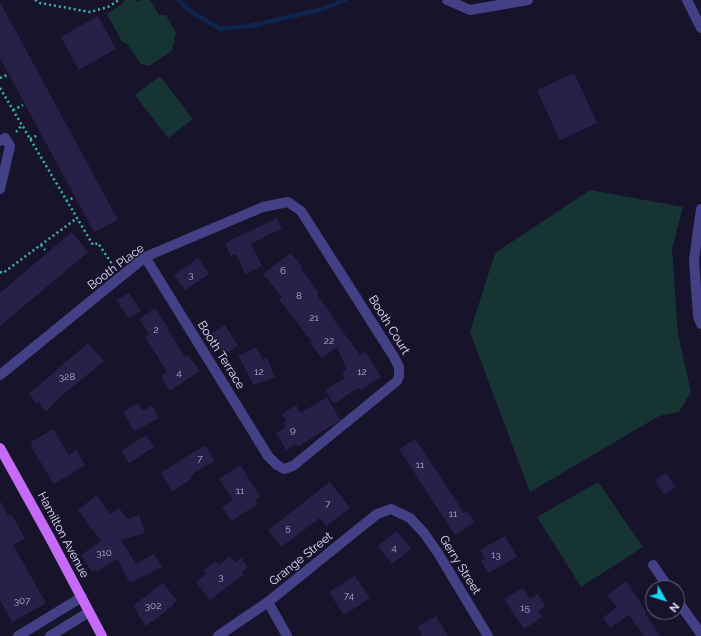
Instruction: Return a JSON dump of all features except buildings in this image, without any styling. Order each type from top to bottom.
[{"type":"main road","name":"Hamilton Avenue","points":[[0,448],[102,636]]},
{"type":"street","points":[[448,0],[470,10],[528,0]]},
{"type":"street","points":[[687,0],[701,28]]},
{"type":"street","points":[[0,141],[5,138],[10,146],[0,189]]},
{"type":"street","name":"Booth Place","points":[[0,376],[145,258],[263,207],[288,202]]},
{"type":"street","name":"Booth Court","points":[[276,465],[284,469],[293,466],[397,382],[399,376],[399,367],[394,357],[313,229],[301,211],[288,202]]},
{"type":"street","points":[[701,209],[694,260],[698,316],[701,324]]},
{"type":"street","name":"Booth Terrace","points":[[145,258],[268,456],[276,465]]},
{"type":"street","name":"Grange Street","points":[[218,636],[268,602],[377,514],[391,509],[402,514]]},
{"type":"street","name":"Gerry Street","points":[[402,514],[410,518],[424,533],[438,553],[488,636]]},
{"type":"street","points":[[653,565],[663,580]]},
{"type":"street","points":[[18,636],[82,597]]},
{"type":"street","points":[[268,602],[287,636]]},
{"type":"street","points":[[685,611],[701,634]]},
{"type":"street","points":[[50,636],[90,612]]},
{"type":"path","points":[[35,0],[90,12],[108,7],[119,0]]},
{"type":"path","points":[[0,78],[7,75]]},
{"type":"path","points":[[0,88],[93,245],[98,243],[120,278]]},
{"type":"path","points":[[13,110],[23,105]]},
{"type":"path","points":[[30,139],[38,135]]},
{"type":"path","points":[[66,201],[73,198]]},
{"type":"path","points":[[0,272],[3,273],[77,218]]},
{"type":"path","points":[[41,245],[45,250]]},
{"type":"green space","points":[[125,0],[136,0],[138,2],[142,0],[150,0],[159,15],[166,15],[176,33],[172,51],[149,66],[141,64],[127,44],[122,42],[107,14]]},
{"type":"green space","points":[[160,76],[193,119],[168,138],[135,95]]},
{"type":"green space","points":[[590,190],[683,207],[672,249],[678,334],[691,392],[679,412],[659,416],[530,492],[470,332],[495,253]]},
{"type":"green space","points":[[598,482],[643,547],[581,587],[537,517]]},
{"type":"waterway","points":[[179,0],[187,9],[220,29],[250,26],[323,9],[345,0]]}]
